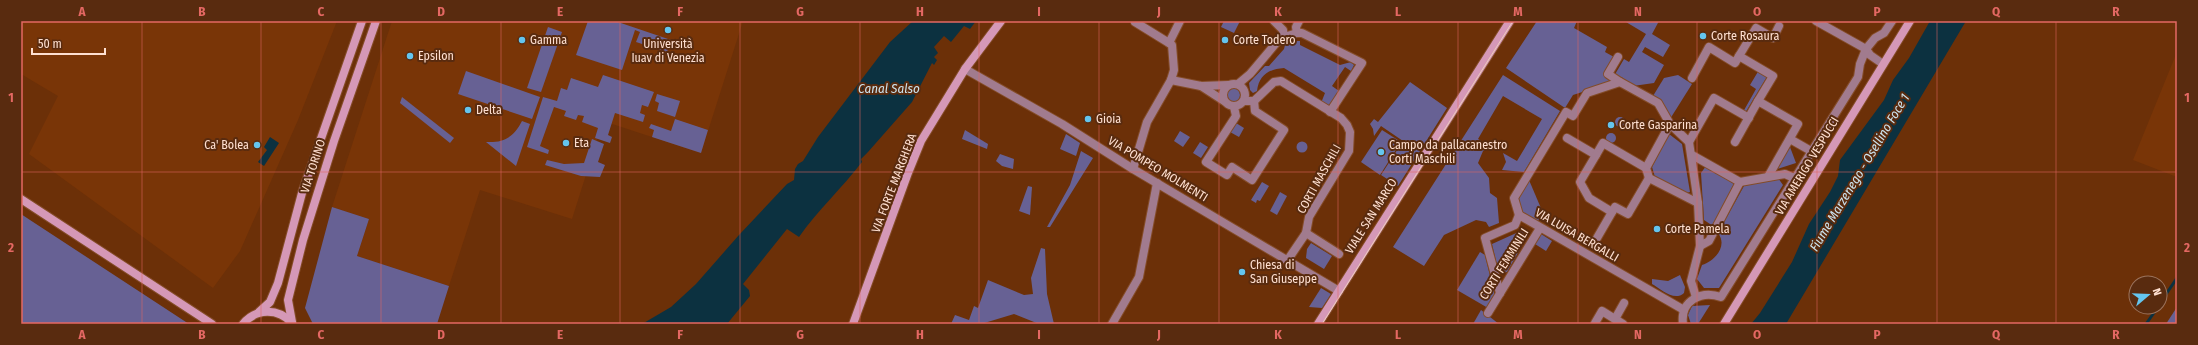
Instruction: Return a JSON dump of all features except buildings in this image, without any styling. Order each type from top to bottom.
[{"type":"street","name":"VIA TORINO","points":[[241,323],[259,312],[270,302],[278,283],[302,193],[362,21]]},
{"type":"street","name":"VIA TORINO","points":[[293,323],[288,310],[289,294],[303,240],[334,141],[376,21]]},
{"type":"street","name":"VIA FORTE MARGHERA","points":[[854,324],[908,172],[936,114],[965,69],[1001,21]]},
{"type":"street","points":[[1169,43],[1180,21]]},
{"type":"street","points":[[1274,21],[1283,30],[1284,37]]},
{"type":"street","points":[[1297,32],[1296,26],[1299,21]]},
{"type":"street","name":"VIALE SAN MARCO","points":[[1318,324],[1510,21]]},
{"type":"street","points":[[1816,21],[1866,49],[1870,55],[1883,64]]},
{"type":"street","points":[[1683,324],[1684,310],[1696,297],[1713,294],[1721,297],[1858,77],[1860,64],[1866,49],[1875,38],[1884,33],[1892,21]]},
{"type":"street","name":"VIA AMERIGO VESPUCCI","points":[[1724,324],[1910,21]]},
{"type":"street","points":[[1133,169],[1147,122],[1171,80],[1174,70],[1172,45],[1135,22]]},
{"type":"street","points":[[1692,78],[1710,48],[1736,63],[1756,28],[1773,38],[1779,26]]},
{"type":"street","points":[[1171,80],[1201,86],[1238,84],[1284,37],[1297,32],[1302,33],[1362,63],[1330,112]]},
{"type":"street","points":[[1735,142],[1773,76],[1739,56]]},
{"type":"street","points":[[1618,57],[1608,74],[1658,103],[1670,124],[1689,142],[1698,203],[1700,246],[1691,281],[1696,297]]},
{"type":"street","name":"VIA POMPEO MOLMENTI","points":[[965,69],[1062,124],[1133,169],[1339,291]]},
{"type":"street","name":"CORTI MASCHILI","points":[[1254,101],[1277,81],[1340,118],[1347,125],[1350,138],[1350,151],[1309,217],[1306,233],[1287,261]]},
{"type":"street","name":"VIA LUISA BERGALLI","points":[[1620,82],[1587,93],[1573,116],[1566,112],[1514,198],[1519,215],[1684,310]]},
{"type":"street","points":[[1238,84],[1244,90],[1244,101]]},
{"type":"street","points":[[1224,102],[1222,94],[1228,85]]},
{"type":"street","points":[[1201,86],[1224,102],[1234,106],[1244,101],[1254,101],[1256,111],[1284,130],[1252,180],[1232,167],[1227,176],[1206,162],[1236,116],[1234,106]]},
{"type":"street","points":[[1689,142],[1714,98],[1749,118]]},
{"type":"street","points":[[1758,101],[1798,124],[1769,175]]},
{"type":"street","points":[[1646,168],[1670,124]]},
{"type":"street","points":[[1567,138],[1596,155]]},
{"type":"street","points":[[1790,139],[1811,151]]},
{"type":"street","points":[[1649,178],[1628,214],[1614,210],[1589,198],[1580,182],[1603,143],[1646,168],[1649,178],[1698,203]]},
{"type":"street","points":[[1692,155],[1740,182],[1769,175],[1785,174],[1794,178]]},
{"type":"street","points":[[1700,246],[1709,241],[1740,182]]},
{"type":"street","points":[[1112,324],[1138,277],[1157,183]]},
{"type":"street","points":[[21,199],[212,324]]},
{"type":"street","points":[[1597,238],[1614,210]]},
{"type":"street","points":[[1500,293],[1486,238],[1515,225],[1519,215]]},
{"type":"street","name":"CORTI FEMMINILI","points":[[1488,313],[1540,228]]},
{"type":"street","points":[[1306,233],[1339,254]]},
{"type":"street","points":[[1615,319],[1624,303]]},
{"type":"street","points":[[1595,322],[1602,311],[1623,324]]},
{"type":"street","name":"VIA TORINO","points":[[259,312],[279,313],[293,323]]},
{"type":"shaded area","points":[[21,21],[337,21],[298,120],[240,251],[213,288],[29,154],[58,96],[21,74]]},
{"type":"shaded area","points":[[392,21],[743,21],[701,153],[603,121],[572,219],[480,190],[449,286],[357,256],[369,219],[332,207]]},
{"type":"shaded area","points":[[588,21],[615,21],[671,40],[667,52],[636,42],[640,32],[635,30],[622,70],[576,55]]},
{"type":"shaded area","points":[[1224,21],[1240,21],[1234,33],[1221,27]]},
{"type":"shaded area","points":[[1537,21],[1577,21],[1574,28],[1607,47],[1605,52],[1614,57],[1605,75],[1616,81],[1573,95],[1565,108],[1506,68]]},
{"type":"shaded area","points":[[1659,21],[1652,34],[1670,45],[1663,57],[1645,47],[1642,52],[1664,65],[1654,83],[1633,86],[1614,76],[1624,59],[1629,62],[1646,34],[1626,22]]},
{"type":"shaded area","points":[[548,27],[562,32],[541,92],[527,88]]},
{"type":"shaded area","points":[[1295,41],[1300,41],[1300,45],[1340,65],[1351,62],[1354,65],[1351,71],[1345,67],[1332,86],[1339,91],[1328,107],[1321,103],[1325,93],[1284,68],[1269,71],[1262,77],[1257,91],[1253,93],[1250,90],[1249,83],[1265,66],[1269,66],[1284,49],[1285,45]]},
{"type":"shaded area","points":[[2177,52],[2177,177],[2133,160]]},
{"type":"shaded area","points":[[1759,70],[1768,75],[1745,113],[1743,112],[1756,89],[1750,85]]},
{"type":"shaded area","points":[[466,71],[540,97],[532,119],[458,94]]},
{"type":"shaded area","points":[[603,75],[654,92],[648,107],[642,105],[640,113],[645,115],[643,122],[615,113],[608,135],[612,137],[610,143],[595,138],[598,128],[582,122],[584,116],[578,115],[576,120],[564,116],[566,111],[554,107],[540,146],[549,150],[548,154],[527,147],[543,97],[557,101],[561,88],[567,90],[571,78],[598,87]]},
{"type":"shaded area","points":[[1503,75],[1560,111],[1524,172],[1502,170],[1506,162],[1503,153],[1517,161],[1542,119],[1503,96],[1478,139],[1491,147],[1483,151],[1478,163],[1489,178],[1490,193],[1497,198],[1499,223],[1489,227],[1486,222],[1476,220],[1444,235],[1424,266],[1393,247]]},
{"type":"shaded area","points":[[1678,75],[1692,84],[1670,119],[1653,96],[1664,78]]},
{"type":"shaded area","points":[[1410,82],[1447,108],[1398,186],[1381,175],[1403,141],[1381,126],[1374,136],[1373,129],[1370,124],[1374,119],[1378,122]]},
{"type":"shaded area","points":[[1233,88],[1238,90],[1240,95],[1238,100],[1233,102],[1228,100],[1226,95],[1228,90]]},
{"type":"shaded area","points":[[657,94],[680,101],[675,117],[657,111],[659,103],[655,101]]},
{"type":"shaded area","points":[[402,97],[454,138],[450,143],[400,103]]},
{"type":"shaded area","points":[[1618,117],[1622,117],[1624,118],[1624,126],[1618,127],[1615,124],[1615,120]]},
{"type":"shaded area","points":[[675,119],[708,130],[701,153],[652,137],[654,130],[649,128],[651,124],[671,131]]},
{"type":"shaded area","points":[[522,121],[530,124],[516,166],[486,142],[508,138],[516,131]]},
{"type":"shaded area","points":[[1236,123],[1244,128],[1239,137],[1230,132]]},
{"type":"shaded area","points":[[965,130],[988,144],[987,149],[962,139]]},
{"type":"shaded area","name":"Campo da pallacanestro Corti Maschili","points":[[1382,130],[1401,142],[1380,175],[1361,162]]},
{"type":"shaded area","points":[[1180,131],[1190,137],[1183,147],[1174,141]]},
{"type":"shaded area","points":[[1609,133],[1613,133],[1615,134],[1615,142],[1609,143],[1606,140],[1606,136]]},
{"type":"shaded area","points":[[1066,134],[1080,143],[1076,156],[1060,149]]},
{"type":"shaded area","points":[[1669,134],[1682,144],[1690,192],[1686,193],[1655,177],[1652,167]]},
{"type":"shaded area","points":[[592,139],[604,144],[598,162],[605,165],[600,177],[581,176],[545,165],[547,160],[564,164],[584,163]]},
{"type":"shaded area","points":[[1302,141],[1306,143],[1308,147],[1306,151],[1302,153],[1298,151],[1296,147],[1298,143]]},
{"type":"shaded area","points":[[1200,142],[1208,147],[1201,158],[1193,153]]},
{"type":"shaded area","points":[[1790,147],[1796,163],[1777,169]]},
{"type":"shaded area","points":[[1081,151],[1093,158],[1050,227],[1047,227],[1070,185]]},
{"type":"shaded area","points":[[1000,154],[1014,159],[1013,169],[1002,166],[996,161]]},
{"type":"shaded area","points":[[1706,166],[1734,184],[1713,226],[1704,220],[1701,173]]},
{"type":"shaded area","points":[[1778,178],[1783,185],[1719,288],[1704,288],[1697,279],[1702,265],[1715,257],[1719,252],[1722,243],[1718,233],[1744,186]]},
{"type":"shaded area","points":[[1529,180],[1543,213],[1538,221],[1523,213],[1518,198]]},
{"type":"shaded area","points":[[1262,182],[1269,186],[1260,201],[1257,200],[1256,203],[1251,200]]},
{"type":"shaded area","points":[[1028,186],[1032,187],[1030,215],[1019,211]]},
{"type":"shaded area","points":[[1280,192],[1287,196],[1277,215],[1270,211]]},
{"type":"shaded area","points":[[332,207],[369,219],[357,256],[449,286],[437,324],[313,324],[305,308]]},
{"type":"shaded area","points":[[21,214],[30,220],[189,324],[21,324]]},
{"type":"shaded area","points":[[1523,230],[1527,237],[1507,272],[1499,274],[1492,244]]},
{"type":"shaded area","points":[[1541,234],[1552,241],[1546,251],[1535,244]]},
{"type":"shaded area","points":[[1311,243],[1332,256],[1324,269],[1306,258],[1307,249]]},
{"type":"shaded area","points":[[1041,248],[1045,249],[1047,294],[1054,324],[1039,324],[1014,314],[981,324],[951,324],[955,315],[969,320],[974,306],[978,308],[988,280],[1024,295],[1033,294],[1031,278]]},
{"type":"shaded area","points":[[1480,252],[1485,255],[1495,297],[1488,308],[1457,290]]},
{"type":"shaded area","points":[[1680,275],[1685,287],[1684,293],[1680,295],[1676,296],[1668,294],[1652,284],[1652,279],[1668,281]]},
{"type":"shaded area","points":[[1321,288],[1331,294],[1322,308],[1309,307]]},
{"type":"shaded area","points":[[1710,305],[1698,324],[1691,324],[1688,315],[1692,306]]},
{"type":"shaded area","points":[[2177,307],[2177,324],[2166,324]]},
{"type":"shaded area","points":[[1481,310],[1499,324],[1473,324]]},
{"type":"water","name":"Canal Salso","points":[[913,21],[976,21],[970,29],[964,26],[951,42],[944,36],[934,47],[938,53],[934,57],[937,60],[934,65],[932,63],[912,102],[861,159],[862,162],[799,237],[787,229],[743,284],[749,290],[750,296],[727,324],[642,324],[671,307],[696,284],[787,184],[794,180],[795,169],[798,164],[803,161],[818,137],[890,42]]},
{"type":"water","name":"Fiume Marzenego - Osellino Foce 1","points":[[1930,21],[1966,21],[1786,324],[1751,324],[1760,313],[1792,262],[1809,224],[1830,192],[1838,176],[1840,160],[1884,100],[1893,80],[1909,58]]},
{"type":"water","points":[[270,137],[279,143],[264,166],[258,162],[267,150],[264,147]]},
{"type":"waterway","points":[[2168,291],[2177,278]]},
{"type":"waterway","points":[[2146,324],[2152,315]]},
{"type":"tram line","points":[[1322,324],[1513,21]]},
{"type":"place","name":"Università Iuav di Venezia","points":[[668,30]]},
{"type":"place","name":"Corte Rosaura","points":[[1703,36]]},
{"type":"place","name":"Gamma","points":[[522,40]]},
{"type":"place","name":"Corte Todero","points":[[1225,40]]},
{"type":"place","name":"Epsilon","points":[[410,56]]},
{"type":"place","name":"Delta","points":[[468,110]]},
{"type":"place","name":"Gioia","points":[[1088,119]]},
{"type":"place","name":"Corte Gasparina","points":[[1611,125]]},
{"type":"place","name":"Eta","points":[[566,143]]},
{"type":"place","name":"Ca' Bolea","points":[[257,145]]},
{"type":"place","name":"Campo da pallacanestro Corti Maschili","points":[[1381,152]]},
{"type":"place","name":"Corte Pamela","points":[[1657,229]]},
{"type":"place","name":"Chiesa di San Giuseppe","points":[[1242,272]]}]
